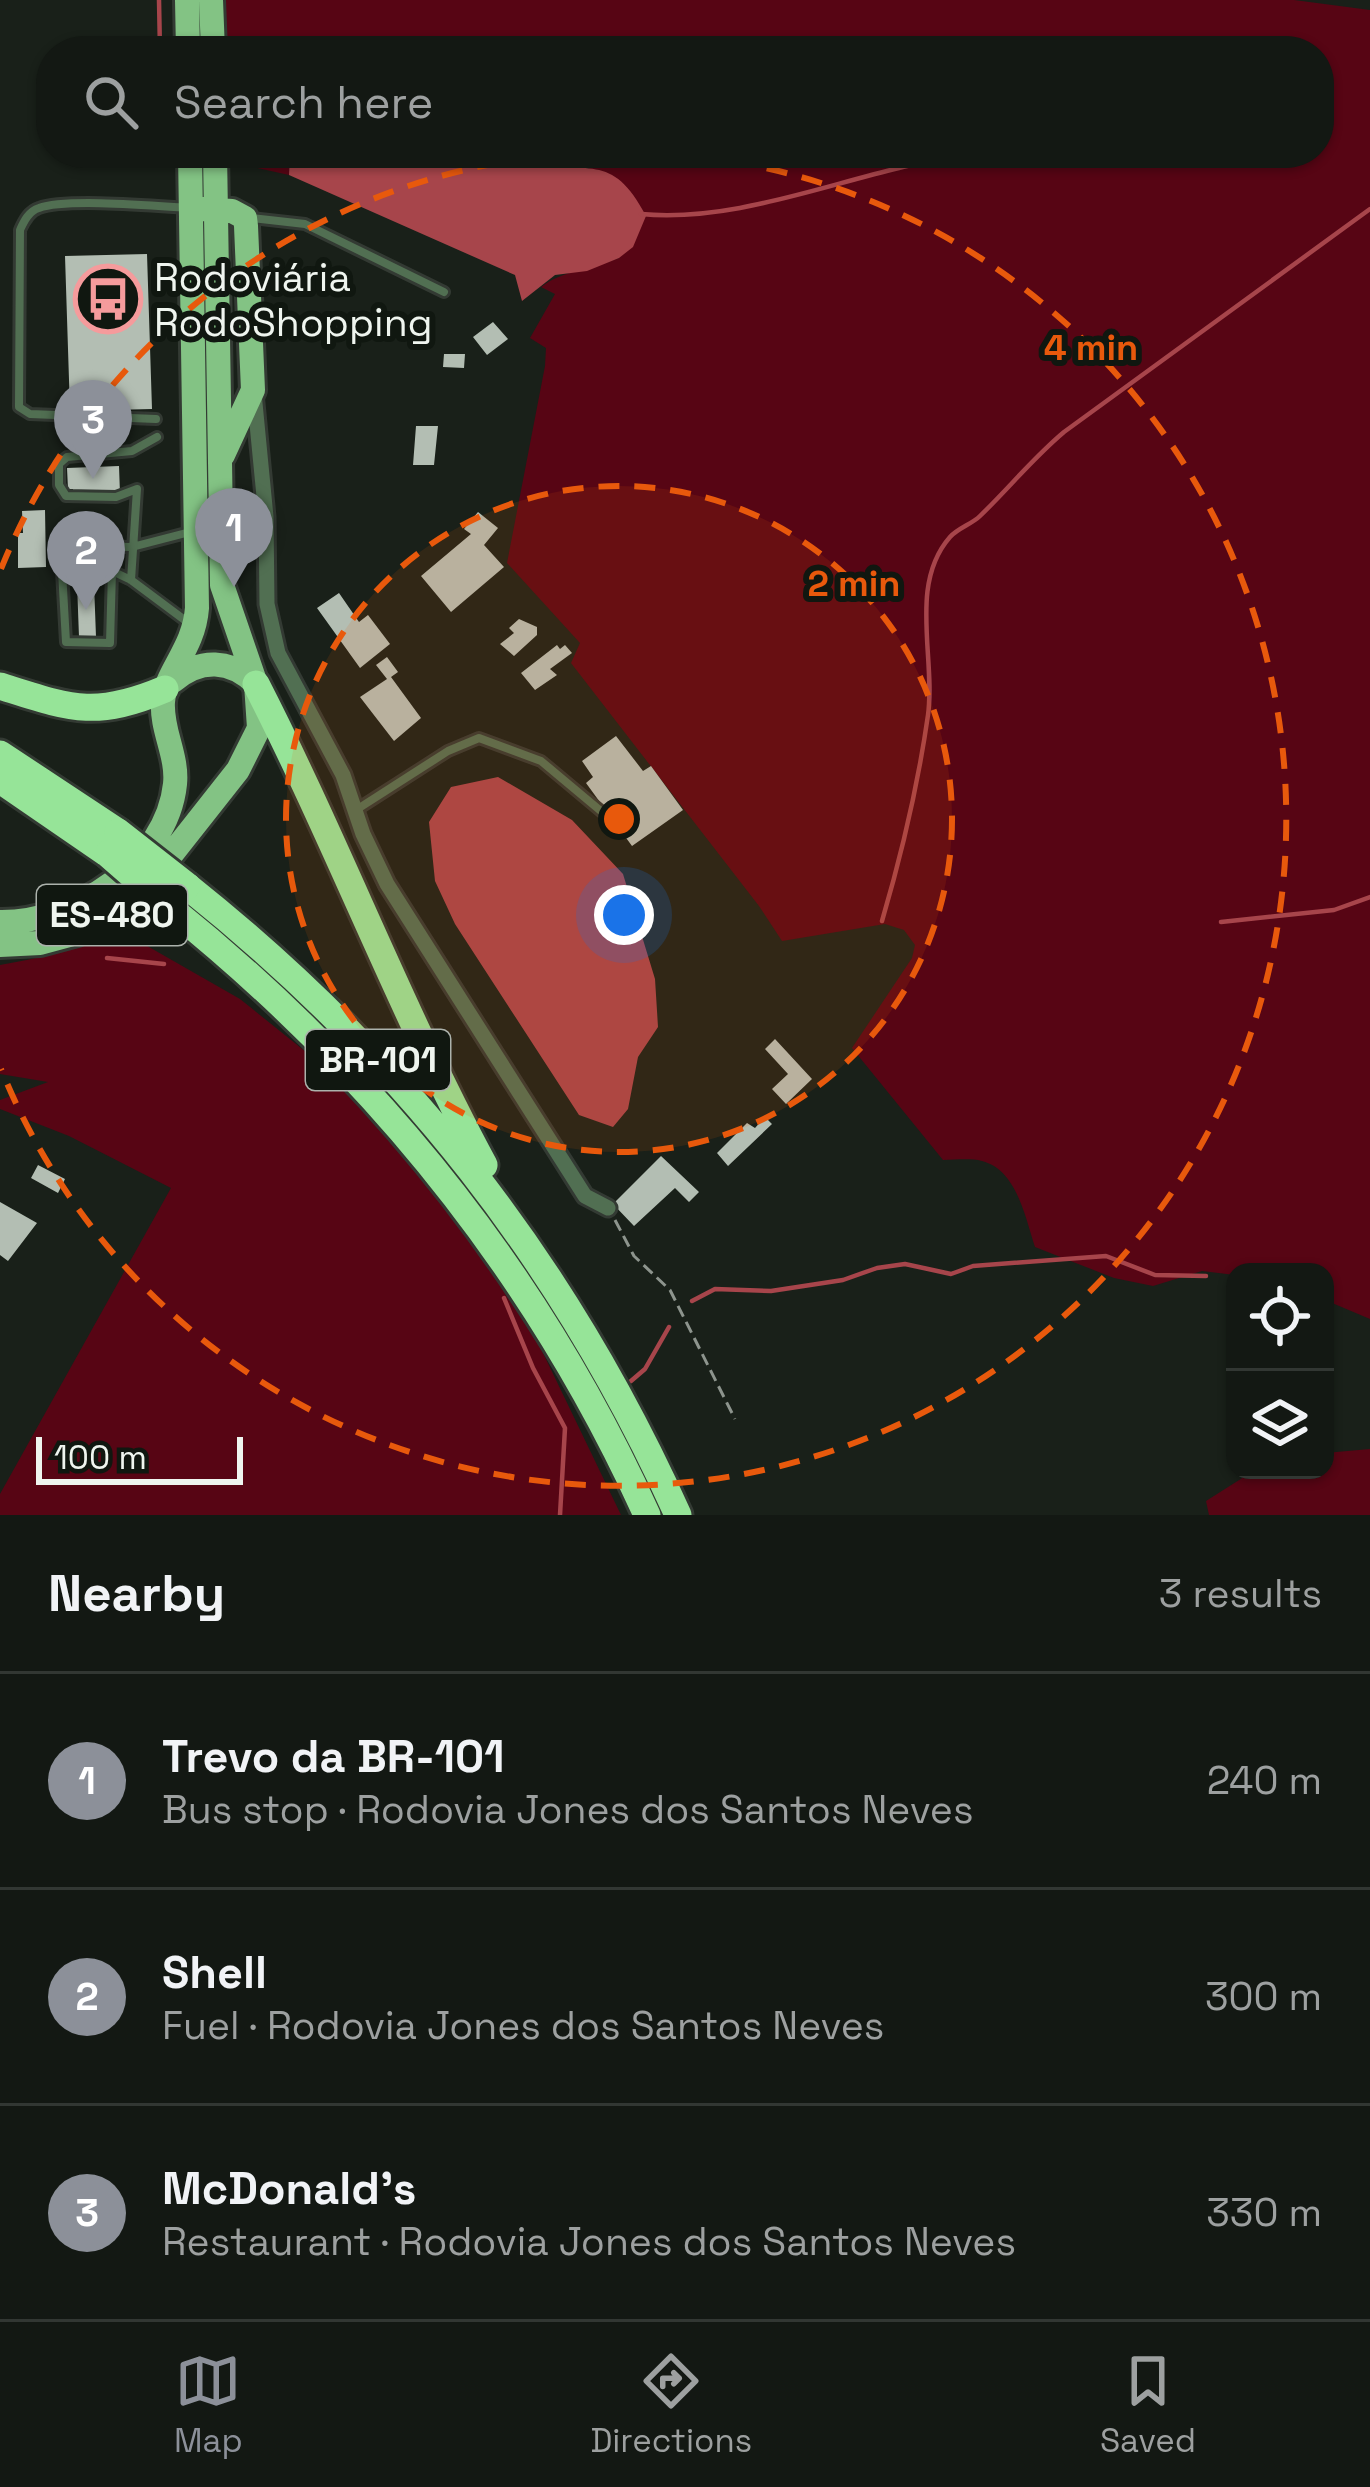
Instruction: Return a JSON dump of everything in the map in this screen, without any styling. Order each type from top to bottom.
[{"type":"highway","points":[[256,684],[428,1054],[483,1163],[541,1262]]},
{"type":"highway","points":[[0,686],[59,705],[92,709],[134,703],[165,689]]},
{"type":"highway","name":"BR-101","points":[[0,754],[178,897],[282,965],[370,1052],[471,1167],[541,1262],[614,1384],[678,1515]]},
{"type":"highway","name":"BR-101","points":[[0,780],[113,843]]},
{"type":"highway","name":"BR-101","points":[[178,897],[250,975],[326,1046],[459,1198],[564,1352],[647,1515]]},
{"type":"main road","points":[[187,0],[188,36]]},
{"type":"main road","points":[[212,0],[213,36]]},
{"type":"main road","name":"ES-480","points":[[0,945],[40,943],[77,933],[141,892],[238,770],[259,728],[256,684],[222,585],[220,462],[204,208],[194,168]]},
{"type":"main road","name":"ES-480","points":[[0,922],[46,917],[80,904],[124,873],[170,810],[176,781],[164,725],[165,689],[196,628],[204,208],[211,168]]},
{"type":"main road","points":[[204,208],[245,218],[253,390],[220,462]]},
{"type":"main road","points":[[165,689],[194,666],[210,663],[228,666],[256,684]]},
{"type":"street","points":[[253,390],[272,638],[344,775],[379,869],[428,954],[585,1196],[608,1208]]},
{"type":"lane","points":[[156,419],[30,414],[19,407],[20,230],[40,207],[204,208]]},
{"type":"lane","points":[[245,218],[305,224],[444,292]]},
{"type":"lane","points":[[131,580],[137,489],[116,496],[66,496],[59,485],[59,464],[67,457],[132,451],[158,437]]},
{"type":"lane","points":[[112,546],[110,643],[69,643],[63,635],[61,553],[69,546],[112,546],[132,547],[197,530]]},
{"type":"lane","points":[[62,569],[112,571],[196,628]]},
{"type":"lane","points":[[356,810],[432,760],[479,738],[541,761],[602,812]]},
{"type":"path","points":[[608,1208],[634,1256],[670,1290],[735,1419]]},
{"type":"shaded area","points":[[220,0],[1294,0],[1370,10],[1370,1319],[1334,1304],[1334,1263],[1226,1263],[1226,1274],[1202,1271],[1153,1286],[1114,1278],[1035,1247],[1018,1196],[1004,1174],[982,1161],[943,1160],[852,1048],[912,958],[915,945],[904,930],[885,924],[782,941],[571,663],[580,643],[507,563],[545,366],[546,348],[530,338],[555,294],[541,287],[568,273],[619,258],[589,168],[1334,168],[1334,36],[221,36]]},
{"type":"shaded area","points":[[258,168],[289,168],[289,175]]},
{"type":"shaded area","points":[[289,168],[596,169],[621,182],[646,216],[633,247],[619,258],[587,271],[555,275],[522,301],[515,275],[289,175]]},
{"type":"shaded area","points":[[498,777],[572,820],[623,874],[655,979],[658,1027],[638,1057],[628,1109],[613,1127],[579,1115],[455,924],[435,881],[429,822],[451,787]]},
{"type":"shaded area","points":[[139,919],[135,939],[240,999],[306,1052],[422,1171],[531,1328],[621,1515],[0,1515],[0,1494],[171,1188],[69,1136],[0,1109],[0,1100],[48,1082],[0,1074],[0,965],[72,949]]},
{"type":"shaded area","points":[[1370,1449],[1370,1515],[1209,1515],[1206,1501],[1241,1479],[1334,1479],[1334,1452]]},
{"type":"building","name":"Rodoviária RodoShopping","points":[[147,254],[152,409],[70,411],[65,256]]},
{"type":"building","points":[[493,322],[508,339],[487,355],[473,337]]},
{"type":"building","points":[[444,354],[465,354],[464,368],[443,367]]},
{"type":"building","points":[[416,426],[438,426],[434,465],[413,465]]},
{"type":"building","points":[[119,466],[120,494],[73,496],[73,489],[68,489],[67,468]]},
{"type":"building","points":[[45,510],[46,567],[18,568],[22,511]]},
{"type":"building","points":[[478,512],[498,528],[484,545],[504,567],[451,612],[421,576],[471,534],[464,529]]},
{"type":"building","points":[[97,513],[99,563],[79,564],[77,514]]},
{"type":"building","points":[[77,583],[94,583],[96,637],[79,637]]},
{"type":"building","points":[[339,593],[359,622],[368,615],[390,644],[360,668],[317,608]]},
{"type":"building","points":[[519,619],[537,627],[537,635],[514,656],[500,644],[514,633],[509,628]]},
{"type":"building","points":[[557,645],[560,649],[565,645],[572,653],[550,669],[557,675],[535,690],[521,673]]},
{"type":"building","points":[[387,657],[398,672],[391,677],[421,718],[394,741],[360,697],[387,679],[376,665]]},
{"type":"building","points":[[616,736],[643,771],[651,766],[683,810],[632,846],[586,783],[593,777],[582,761]]},
{"type":"building","points":[[775,1039],[812,1079],[786,1104],[772,1089],[788,1074],[765,1049]]},
{"type":"building","points":[[765,1117],[772,1124],[728,1166],[717,1153],[747,1123],[755,1128]]},
{"type":"building","points":[[661,1156],[699,1192],[689,1202],[675,1188],[634,1226],[613,1204]]},
{"type":"building","points":[[38,1165],[65,1179],[58,1193],[31,1178]]},
{"type":"building","points":[[0,1202],[37,1223],[8,1261],[0,1255]]},
{"type":"waterway","points":[[159,0],[160,36]]},
{"type":"waterway","points":[[641,214],[738,208],[901,168]]},
{"type":"waterway","points":[[882,921],[909,819],[928,715],[930,577],[950,537],[980,516],[1064,432],[1370,209]]},
{"type":"waterway","points":[[1221,922],[1334,910],[1370,897]]},
{"type":"waterway","points":[[107,958],[164,964]]},
{"type":"waterway","points":[[291,995],[372,1076]]},
{"type":"waterway","points":[[497,1228],[515,1254]]},
{"type":"waterway","points":[[692,1301],[715,1289],[771,1291],[905,1264],[951,1274],[973,1266],[1106,1256],[1155,1275],[1206,1276]]},
{"type":"waterway","points":[[504,1298],[565,1428],[560,1515]]},
{"type":"waterway","points":[[631,1381],[645,1369],[669,1327]]},
{"type":"place","name":"Rodoviária RodoShopping","points":[[108,299]]},
{"type":"place","name":"McDonald's","points":[[93,479]]},
{"type":"place","name":"Trevo da BR-101","points":[[234,587]]},
{"type":"place","name":"Shell","points":[[86,610]]}]
